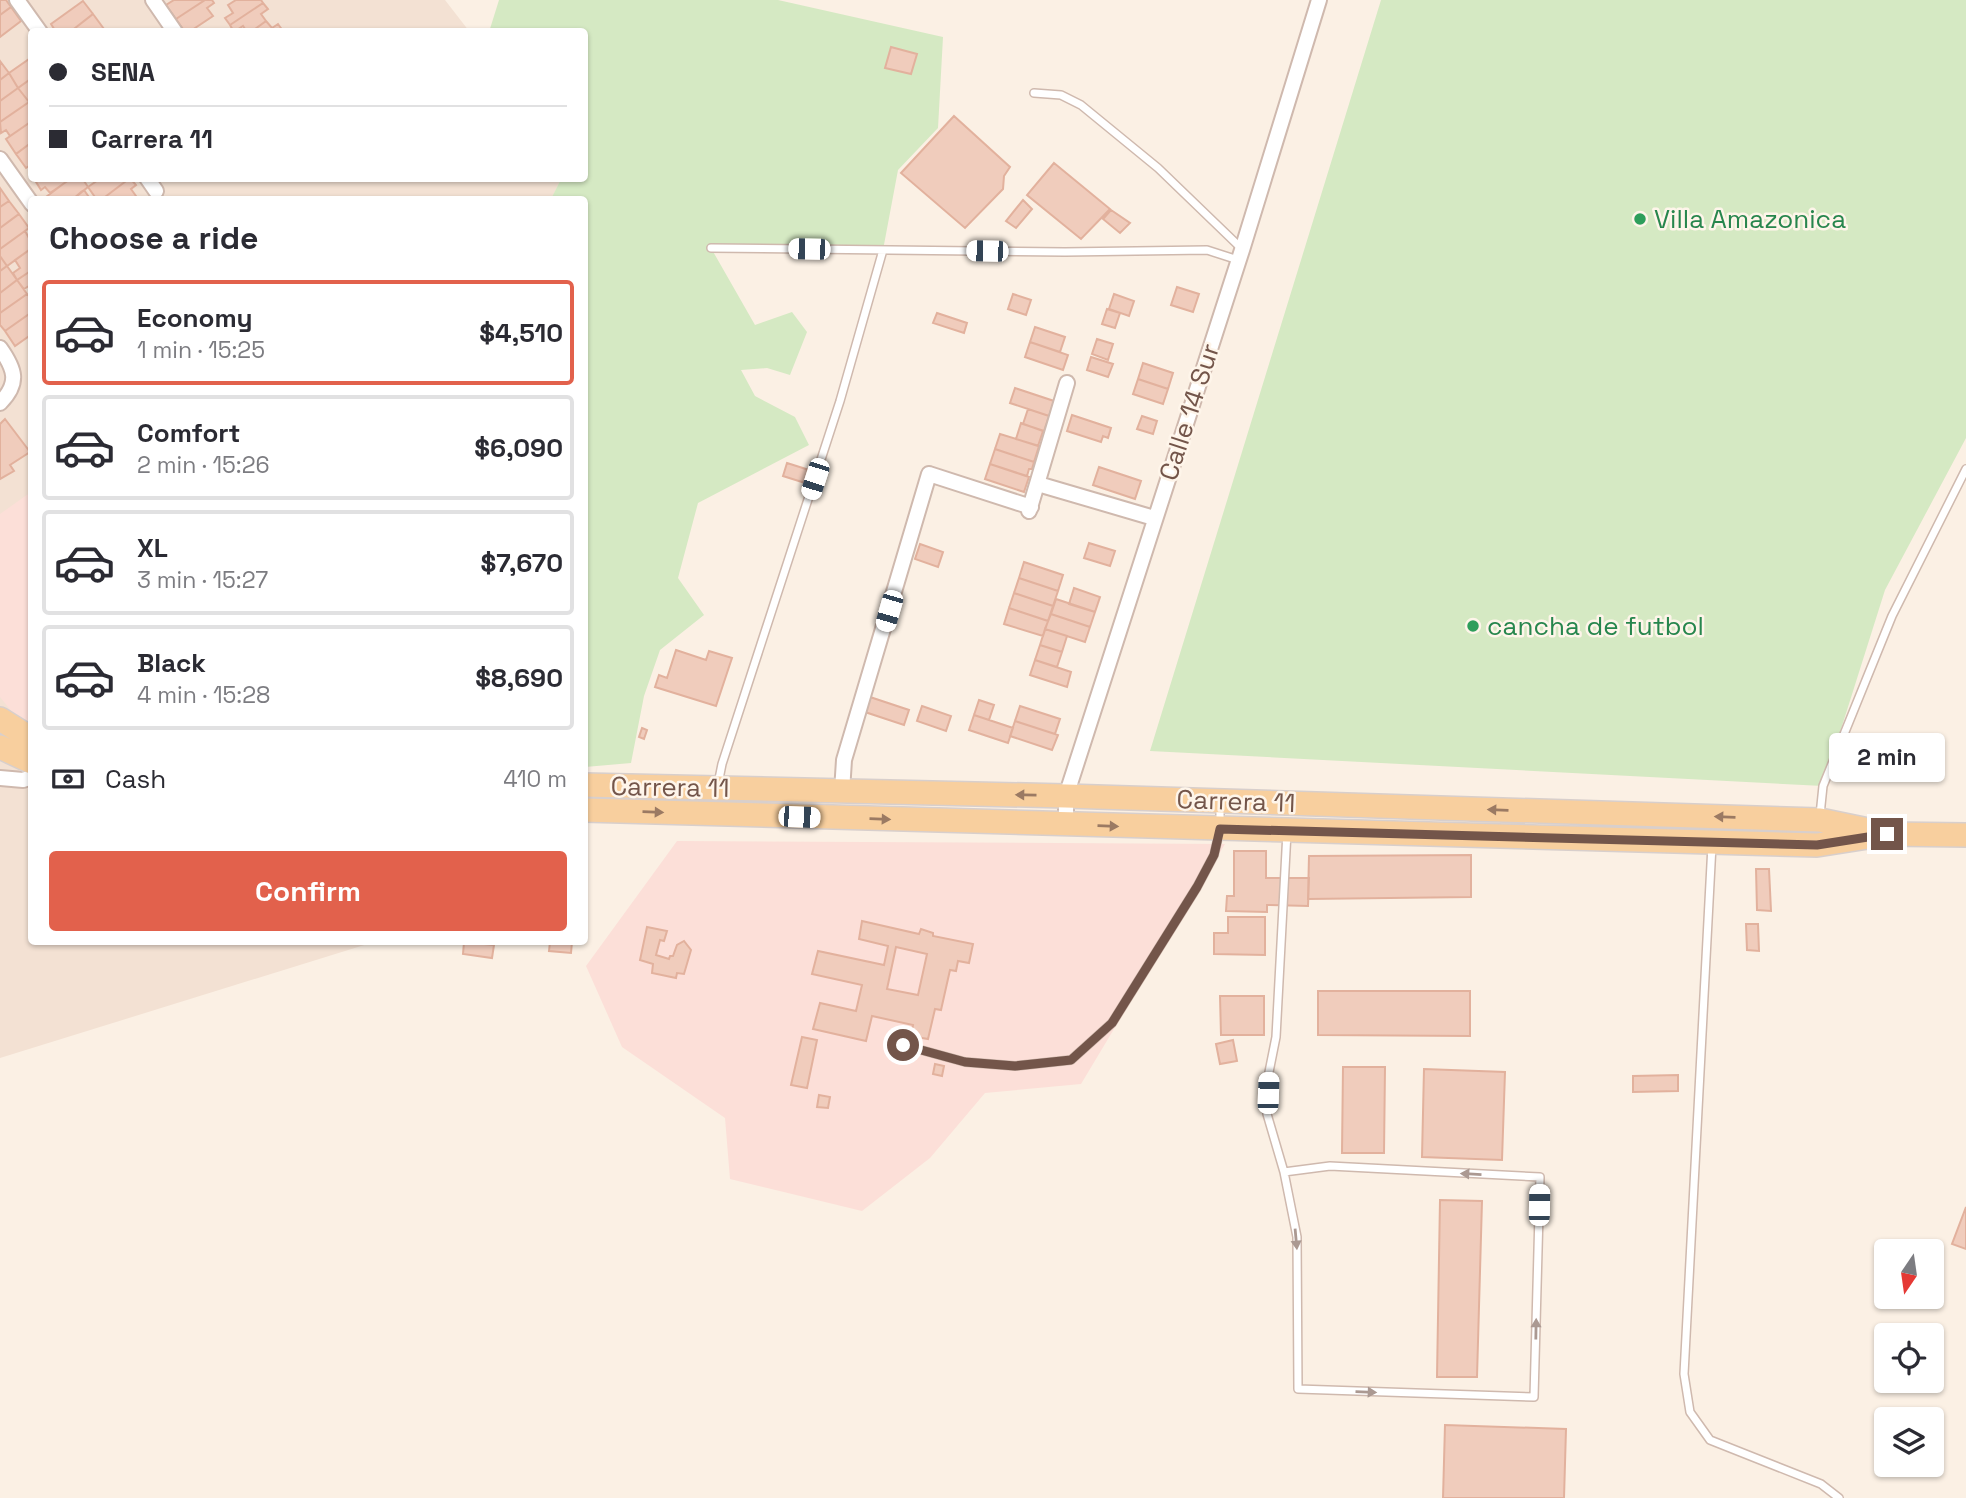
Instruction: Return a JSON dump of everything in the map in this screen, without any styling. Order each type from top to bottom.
[{"type":"main road","points":[[0,719],[28,736]]},
{"type":"main road","points":[[0,747],[28,760]]},
{"type":"main road","name":"Carrera 11","points":[[588,786],[1066,796],[1820,820],[1887,834]]},
{"type":"main road","name":"Carrera 11","points":[[588,810],[1817,845],[1887,834],[1966,835]]},
{"type":"street","points":[[18,0],[37,28]]},
{"type":"street","points":[[153,0],[172,28]]},
{"type":"street","name":"Calle 14 Sur","points":[[1066,824],[1066,796],[1320,0]]},
{"type":"street","points":[[0,159],[28,198]]},
{"type":"street","points":[[0,348],[10,362],[14,380],[8,395],[0,403]]},
{"type":"street","points":[[842,791],[844,760],[929,474],[1030,509],[1067,383]]},
{"type":"street","points":[[1038,484],[1154,518]]},
{"type":"street","points":[[0,778],[28,779]]},
{"type":"lane","points":[[1034,93],[1061,95],[1081,105],[1158,169],[1240,255]]},
{"type":"lane","points":[[711,248],[1065,252],[1207,250],[1240,255]]},
{"type":"lane","points":[[718,788],[722,764],[840,401],[883,250]]},
{"type":"lane","points":[[1817,845],[1823,786],[1892,616],[1966,469]]},
{"type":"lane","points":[[903,1045],[965,1062],[1015,1066],[1071,1060],[1112,1023],[1197,887],[1214,855],[1220,829],[1220,801]]},
{"type":"lane","points":[[1284,1172],[1330,1166],[1540,1177],[1534,1397],[1298,1390],[1297,1237],[1284,1172],[1267,1114],[1269,1072],[1276,1037],[1287,830]]},
{"type":"lane","points":[[1712,842],[1684,1374],[1690,1412],[1710,1440],[1821,1484],[1839,1498]]},
{"type":"shaded area","points":[[0,0],[445,0],[467,28],[28,28],[28,182],[560,182],[553,196],[28,196],[28,945],[364,945],[0,1058]]},
{"type":"shaded area","points":[[28,494],[28,728],[0,697],[0,514]]},
{"type":"shaded area","points":[[677,841],[1225,844],[1081,1084],[985,1093],[930,1158],[862,1211],[730,1179],[725,1118],[622,1047],[586,966]]},
{"type":"green space","points":[[499,0],[778,0],[943,37],[938,128],[898,170],[883,250],[711,248],[755,325],[792,312],[807,332],[790,375],[767,368],[741,370],[755,396],[795,417],[809,445],[698,503],[678,578],[704,615],[660,650],[644,696],[631,763],[588,767],[588,196],[552,196],[560,182],[588,182],[588,28],[490,28]]},
{"type":"green space","name":"Villa Amazonica","points":[[1381,0],[1966,0],[1966,438],[1885,590],[1823,786],[1150,751]]},
{"type":"building","points":[[0,0],[6,0],[11,7],[0,15]]},
{"type":"building","points":[[174,0],[205,0],[176,19],[166,5]]},
{"type":"building","points":[[205,0],[212,0],[214,3],[207,8],[213,16],[195,28],[182,28],[176,19]]},
{"type":"building","points":[[236,0],[261,0],[263,3],[230,25],[225,18],[233,13],[228,5]]},
{"type":"building","points":[[83,1],[93,14],[75,28],[54,28],[51,24]]},
{"type":"building","points":[[263,3],[268,9],[261,14],[266,21],[256,28],[232,28],[230,25]]},
{"type":"building","points":[[11,7],[21,21],[0,37],[0,15]]},
{"type":"building","points":[[93,14],[103,28],[75,28]]},
{"type":"building","points":[[266,21],[272,28],[256,28]]},
{"type":"building","points":[[891,47],[917,54],[911,74],[885,68]]},
{"type":"building","points":[[28,60],[28,81],[18,88],[9,73]]},
{"type":"building","points":[[0,61],[9,73],[0,80]]},
{"type":"building","points":[[9,73],[18,88],[0,101],[0,80]]},
{"type":"building","points":[[28,81],[28,101],[18,88]]},
{"type":"building","points":[[18,88],[28,103],[0,122],[0,101]]},
{"type":"building","points":[[28,103],[28,124],[10,136],[6,130],[1,133],[0,122]]},
{"type":"building","points":[[954,116],[1010,167],[1004,176],[1003,189],[965,228],[901,173]]},
{"type":"building","points":[[28,124],[28,145],[16,154],[6,139]]},
{"type":"building","points":[[28,145],[28,167],[26,168],[16,154]]},
{"type":"building","points":[[1054,163],[1110,209],[1081,239],[1027,195]]},
{"type":"building","points":[[36,182],[66,182],[50,193],[45,187],[41,190]]},
{"type":"building","points":[[66,182],[85,182],[88,187],[77,196],[47,196]]},
{"type":"building","points":[[95,182],[125,182],[106,196],[94,196],[88,187]]},
{"type":"building","points":[[125,182],[133,182],[136,185],[131,189],[136,196],[106,196]]},
{"type":"building","points":[[0,188],[9,201],[0,207]]},
{"type":"building","points":[[84,190],[88,196],[76,196]]},
{"type":"building","points":[[1023,200],[1032,209],[1016,228],[1006,221]]},
{"type":"building","points":[[9,201],[19,214],[0,228],[0,207]]},
{"type":"building","points":[[1111,210],[1130,223],[1120,233],[1103,219]]},
{"type":"building","points":[[19,214],[28,227],[0,249],[0,228]]},
{"type":"building","points":[[25,231],[28,236],[28,251],[7,266],[0,256],[0,249]]},
{"type":"building","points":[[28,251],[28,273],[17,280],[13,273],[20,268],[15,260]]},
{"type":"building","points":[[0,256],[7,266],[0,271]]},
{"type":"building","points":[[7,266],[17,280],[0,293],[0,271]]},
{"type":"building","points":[[28,273],[28,286],[24,289],[17,280]]},
{"type":"building","points":[[17,280],[27,294],[0,313],[0,293]]},
{"type":"building","points":[[1177,287],[1199,294],[1193,312],[1171,305]]},
{"type":"building","points":[[1013,294],[1031,300],[1026,315],[1008,309]]},
{"type":"building","points":[[1114,294],[1134,301],[1129,316],[1109,309]]},
{"type":"building","points":[[28,295],[28,315],[5,331],[0,325],[0,313]]},
{"type":"building","points":[[1107,309],[1120,313],[1115,328],[1102,324]]},
{"type":"building","points":[[937,313],[967,323],[964,333],[933,323]]},
{"type":"building","points":[[28,315],[28,337],[15,346],[5,331]]},
{"type":"building","points":[[1035,327],[1065,337],[1060,352],[1030,342]]},
{"type":"building","points":[[1097,339],[1113,344],[1108,360],[1092,354]]},
{"type":"building","points":[[1030,342],[1068,355],[1063,370],[1025,357]]},
{"type":"building","points":[[1091,357],[1113,364],[1108,377],[1087,370]]},
{"type":"building","points":[[1143,363],[1173,373],[1168,389],[1138,379]]},
{"type":"building","points":[[1138,379],[1168,389],[1163,404],[1133,394]]},
{"type":"building","points":[[1015,388],[1054,401],[1049,416],[1010,403]]},
{"type":"building","points":[[1028,409],[1049,416],[1044,431],[1023,424]]},
{"type":"building","points":[[1072,415],[1111,428],[1108,438],[1103,436],[1101,442],[1067,431]]},
{"type":"building","points":[[1142,416],[1157,421],[1153,434],[1137,429]]},
{"type":"building","points":[[5,419],[28,449],[28,453],[10,465],[14,471],[0,479],[0,424]]},
{"type":"building","points":[[1021,423],[1043,431],[1038,446],[1016,439]]},
{"type":"building","points":[[1000,434],[1039,446],[1034,462],[995,449]]},
{"type":"building","points":[[995,449],[1034,462],[1032,469],[1029,469],[1027,476],[990,464]]},
{"type":"building","points":[[787,463],[809,470],[805,483],[783,476]]},
{"type":"building","points":[[990,464],[1029,477],[1024,492],[985,479]]},
{"type":"building","points":[[1099,467],[1141,481],[1135,499],[1093,485]]},
{"type":"building","points":[[1089,543],[1115,551],[1110,566],[1084,558]]},
{"type":"building","points":[[920,544],[943,552],[938,567],[915,559]]},
{"type":"building","points":[[1024,562],[1063,575],[1058,591],[1019,578]]},
{"type":"building","points":[[1019,578],[1058,591],[1053,606],[1014,593]]},
{"type":"building","points":[[1074,588],[1100,597],[1095,612],[1069,604]]},
{"type":"building","points":[[1014,593],[1053,606],[1048,621],[1009,608]]},
{"type":"building","points":[[1056,599],[1095,612],[1090,627],[1051,614]]},
{"type":"building","points":[[1009,608],[1048,621],[1043,636],[1004,624]]},
{"type":"building","points":[[1051,614],[1090,627],[1085,642],[1045,629]]},
{"type":"building","points":[[1045,629],[1067,636],[1062,652],[1040,645]]},
{"type":"building","points":[[1040,645],[1062,652],[1057,667],[1035,660]]},
{"type":"building","points":[[676,650],[706,660],[709,651],[732,658],[716,706],[655,687],[659,675],[667,678]]},
{"type":"building","points":[[1035,660],[1071,672],[1067,687],[1030,675]]},
{"type":"building","points":[[870,697],[909,710],[904,725],[865,712]]},
{"type":"building","points":[[979,700],[994,705],[989,720],[974,715]]},
{"type":"building","points":[[922,706],[951,716],[946,731],[917,721]]},
{"type":"building","points":[[1020,706],[1060,719],[1055,734],[1015,721]]},
{"type":"building","points":[[974,715],[1013,728],[1008,743],[969,730]]},
{"type":"building","points":[[1015,721],[1058,735],[1052,750],[1010,736]]},
{"type":"building","points":[[642,728],[647,730],[644,739],[639,737]]},
{"type":"building","points":[[1234,851],[1266,851],[1266,878],[1309,878],[1308,906],[1267,905],[1267,912],[1226,911],[1227,896],[1234,896]]},
{"type":"building","points":[[1471,855],[1471,897],[1308,899],[1309,856]]},
{"type":"building","points":[[1756,869],[1769,869],[1771,911],[1757,910]]},
{"type":"building","points":[[1228,917],[1265,917],[1265,955],[1214,954],[1214,933],[1228,933]]},
{"type":"building","points":[[862,921],[919,934],[921,929],[933,933],[933,936],[973,944],[969,963],[958,961],[956,971],[950,970],[941,1010],[935,1009],[928,1039],[911,1036],[913,1025],[872,1016],[866,1041],[813,1029],[820,1003],[856,1011],[862,985],[812,974],[818,951],[884,965],[888,946],[859,939]],"holes":[[[896,947],[927,954],[918,995],[887,989]]]},
{"type":"building","points":[[1746,924],[1758,924],[1759,951],[1747,950]]},
{"type":"building","points":[[647,927],[667,931],[664,941],[660,940],[656,955],[669,959],[677,945],[684,941],[691,950],[684,974],[677,973],[676,978],[652,973],[653,964],[640,960]]},
{"type":"building","points":[[464,945],[494,945],[492,958],[463,954]]},
{"type":"building","points":[[550,945],[572,945],[571,953],[549,951]]},
{"type":"building","points":[[1318,991],[1470,991],[1470,1036],[1318,1035]]},
{"type":"building","points":[[1220,996],[1264,996],[1264,1035],[1221,1035]]},
{"type":"building","points":[[802,1037],[817,1040],[807,1088],[791,1085]]},
{"type":"building","points":[[1233,1040],[1237,1061],[1220,1064],[1216,1044]]},
{"type":"building","points":[[935,1064],[944,1066],[942,1076],[933,1074]]},
{"type":"building","points":[[1343,1067],[1385,1067],[1384,1153],[1342,1153]]},
{"type":"building","points":[[1424,1069],[1505,1072],[1502,1160],[1422,1157]]},
{"type":"building","points":[[1678,1075],[1678,1091],[1633,1092],[1633,1076]]},
{"type":"building","points":[[819,1095],[830,1097],[828,1108],[817,1107]]},
{"type":"building","points":[[1440,1200],[1482,1201],[1477,1377],[1437,1377]]},
{"type":"building","points":[[1966,1207],[1966,1249],[1952,1244]]},
{"type":"building","points":[[1445,1425],[1566,1429],[1564,1498],[1443,1498]]},
{"type":"place","name":"Villa Amazonica","points":[[1640,219]]},
{"type":"place","name":"cancha de futbol","points":[[1473,626]]},
{"type":"route","points":[[903,1045],[965,1062],[1015,1066],[1071,1060],[1112,1023],[1197,887],[1214,855],[1220,829],[1817,845],[1887,834]]}]
